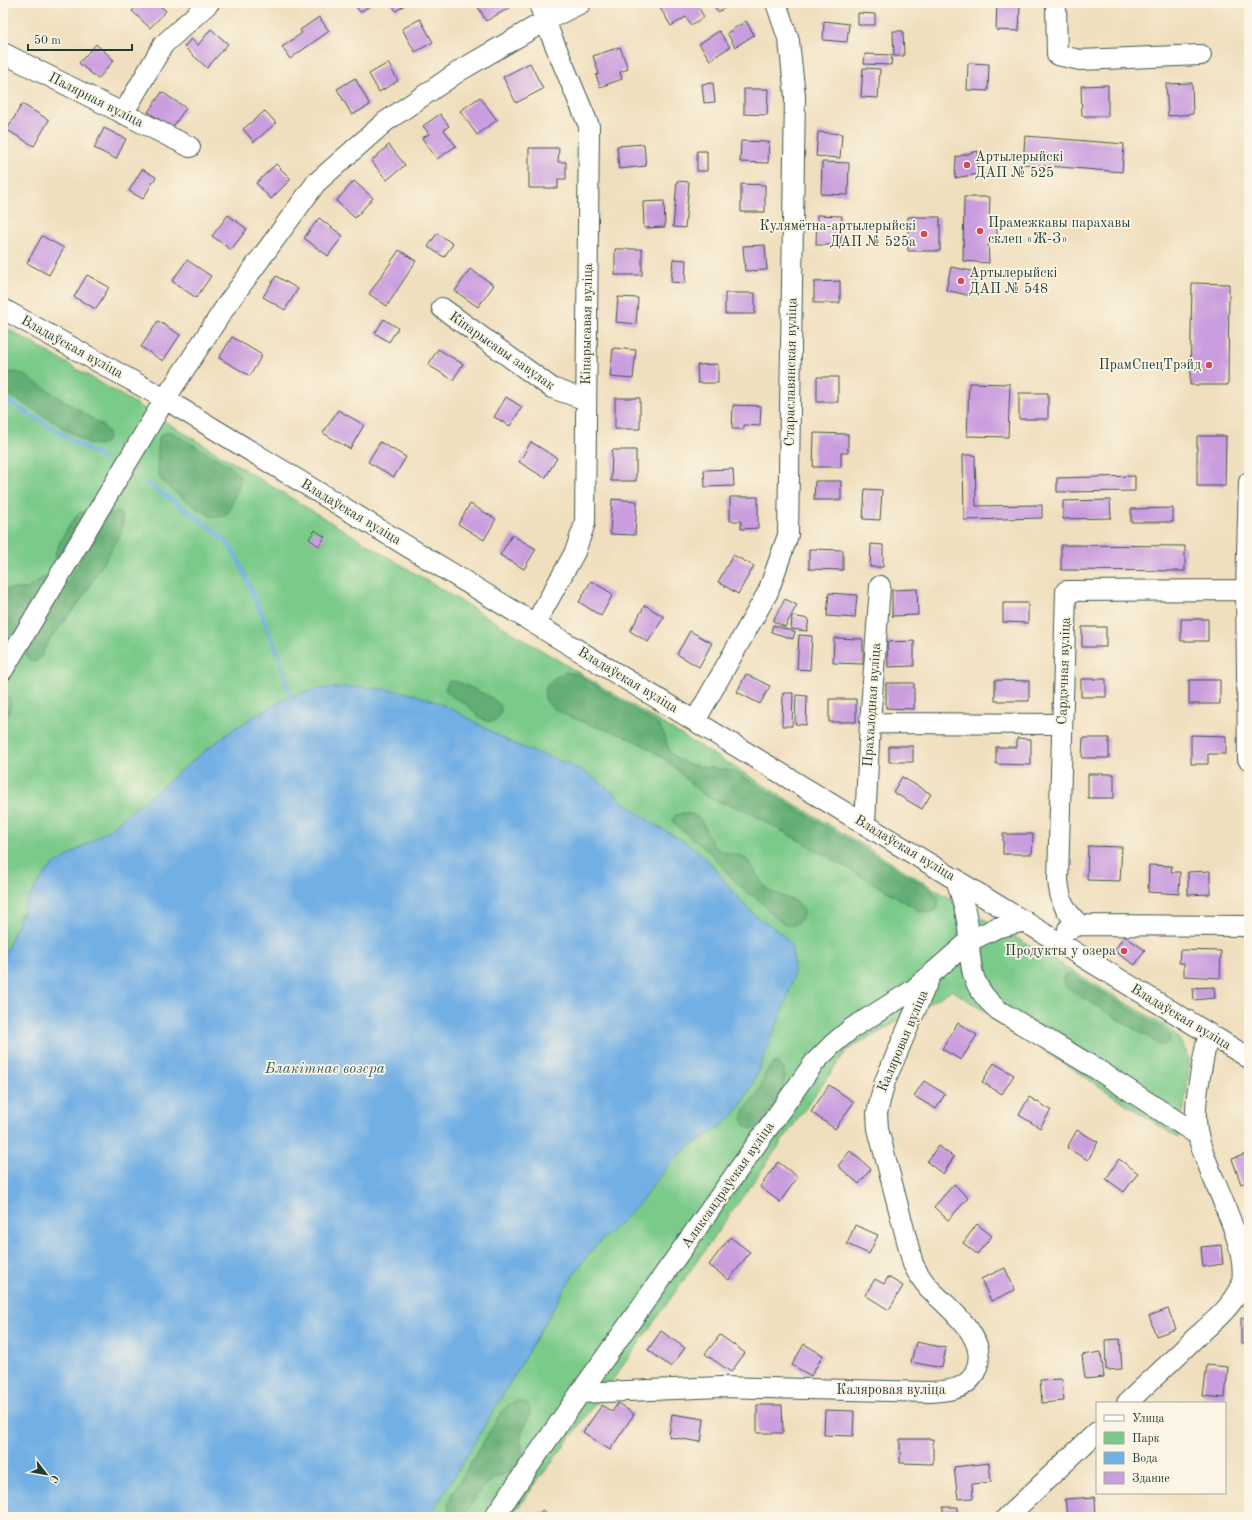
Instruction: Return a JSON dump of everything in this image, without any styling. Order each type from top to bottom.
[{"type":"street","points":[[123,114],[163,45],[209,3]]},
{"type":"street","points":[[3,670],[165,399],[228,303],[316,183],[385,122],[542,12],[581,3]]},
{"type":"street","name":"Стараславянская вуліца","points":[[695,721],[768,592],[788,535],[795,96],[789,41],[776,3]]},
{"type":"street","points":[[1056,3],[1057,55],[1080,60],[1201,55]]},
{"type":"street","name":"Кіпарысавая вуліца","points":[[535,624],[575,552],[585,523],[589,126],[542,12]]},
{"type":"street","name":"Палярная вуліца","points":[[3,53],[190,147]]},
{"type":"street","name":"Кіпарысавы завулак","points":[[442,308],[552,388],[586,400]]},
{"type":"street","name":"Владаўская вуліца","points":[[3,309],[165,399],[1249,1058]]},
{"type":"street","points":[[1248,759],[1246,590],[1249,482]]},
{"type":"street","name":"Прахалодная вуліца","points":[[865,824],[870,723],[880,586]]},
{"type":"street","name":"Сардэчная вуліца","points":[[1080,925],[1064,907],[1060,895],[1058,880],[1066,591],[1246,590]]},
{"type":"street","points":[[870,723],[1062,724]]},
{"type":"street","points":[[956,879],[965,911],[971,969],[974,980],[988,1001],[998,1010],[1095,1068],[1198,1135]]},
{"type":"street","name":"Аляксандраўская вуліца","points":[[494,1517],[580,1392],[814,1063],[852,1028],[913,990],[968,942],[996,928],[1025,921]]},
{"type":"street","points":[[1052,938],[1071,927],[1080,925],[1249,926]]},
{"type":"street","name":"Каляровая вуліца","points":[[580,1392],[721,1387],[930,1392],[954,1390],[972,1379],[978,1362],[976,1342],[962,1320],[928,1287],[920,1277],[913,1264],[878,1129],[877,1113],[884,1081],[930,976]]},
{"type":"street","points":[[1128,1402],[1227,1308],[1242,1286],[1245,1267],[1244,1248],[1204,1154],[1198,1135],[1196,1116],[1197,1098],[1208,1034]]},
{"type":"street","points":[[1007,1517],[1096,1433]]},
{"type":"green space","name":"Блакітнае возера","points":[[3,326],[133,402],[961,905],[1170,1029],[1184,1047],[1188,1063],[1186,1096],[1178,1138],[952,990],[846,1051],[612,1381],[511,1517],[3,1517]]},
{"type":"green space","points":[[13,372],[24,375],[102,425],[108,435],[107,442],[99,445],[88,443],[8,394],[3,388],[3,378],[8,373]]},
{"type":"green space","points":[[171,432],[231,467],[240,476],[239,486],[231,508],[223,517],[206,514],[176,493],[160,478],[158,464],[159,439],[162,434]]},
{"type":"green space","points":[[116,511],[120,513],[123,520],[118,539],[81,600],[48,642],[38,660],[32,662],[28,658],[27,654],[29,646],[105,519],[109,514]]},
{"type":"green space","points":[[81,512],[84,512],[87,515],[60,560],[57,559],[55,555],[56,550],[62,538],[74,519]]},
{"type":"green space","points":[[44,577],[52,580],[3,660],[3,589],[27,589]]},
{"type":"green space","points":[[567,672],[584,678],[657,724],[664,735],[672,754],[677,759],[692,765],[735,772],[930,889],[939,899],[938,907],[931,913],[920,911],[832,859],[744,810],[716,801],[702,794],[673,766],[645,746],[626,737],[563,714],[547,702],[545,692],[546,687],[553,679],[562,673]]},
{"type":"green space","points":[[449,681],[459,682],[492,698],[500,705],[501,711],[499,717],[495,720],[487,721],[480,717],[467,705],[449,694],[445,688]]},
{"type":"green space","points":[[3,694],[7,694],[11,701],[9,713],[3,723]]},
{"type":"green space","points":[[682,813],[691,814],[701,821],[713,844],[718,849],[746,859],[765,887],[777,894],[799,903],[804,912],[799,922],[793,925],[783,923],[775,917],[758,899],[743,889],[712,855],[675,825],[673,821],[675,816]]},
{"type":"green space","points":[[1069,974],[1166,1031],[1170,1035],[1169,1043],[1164,1045],[1159,1044],[1067,988],[1064,985],[1063,977]]},
{"type":"green space","points":[[774,1063],[778,1063],[784,1069],[785,1077],[781,1093],[773,1108],[759,1128],[753,1129],[746,1127],[743,1121],[744,1112],[758,1093],[768,1069]]},
{"type":"green space","points":[[516,1401],[524,1403],[530,1410],[528,1420],[521,1436],[523,1458],[521,1462],[513,1470],[489,1482],[463,1514],[457,1515],[450,1512],[448,1507],[453,1493],[499,1416],[506,1407]]},
{"type":"water","name":"Блакітнае возера","points":[[344,687],[390,690],[423,697],[444,705],[510,742],[587,773],[645,818],[688,844],[704,857],[741,901],[757,917],[787,939],[792,948],[794,966],[791,987],[759,1070],[744,1100],[729,1119],[693,1144],[675,1159],[636,1207],[597,1244],[576,1270],[429,1517],[3,1517],[3,958],[27,901],[51,867],[111,828],[235,728],[290,696],[317,689]]},
{"type":"building","points":[[139,3],[157,3],[166,11],[150,28],[132,11]]},
{"type":"building","points":[[354,3],[374,3],[360,12]]},
{"type":"building","points":[[391,3],[408,3],[396,11]]},
{"type":"building","points":[[476,3],[508,3],[511,7],[486,21]]},
{"type":"building","points":[[669,3],[696,3],[704,17],[691,25],[686,17],[671,26],[660,8]]},
{"type":"building","points":[[712,3],[726,3],[728,6],[718,12]]},
{"type":"building","points":[[997,3],[1020,3],[1019,31],[996,30]]},
{"type":"building","points":[[858,13],[875,14],[875,25],[858,25]]},
{"type":"building","points":[[319,17],[329,31],[290,59],[282,47],[302,33],[300,30]]},
{"type":"building","points":[[420,19],[433,42],[415,52],[402,29]]},
{"type":"building","points":[[746,21],[754,35],[735,47],[727,33]]},
{"type":"building","points":[[824,21],[849,24],[847,42],[823,40]]},
{"type":"building","points":[[211,29],[228,44],[207,68],[184,47],[191,39],[198,45]]},
{"type":"building","points":[[719,31],[730,47],[710,60],[699,44]]},
{"type":"building","points":[[893,31],[903,31],[904,56],[894,56]]},
{"type":"building","points":[[96,44],[114,60],[98,79],[79,63]]},
{"type":"building","points":[[620,47],[628,69],[620,72],[622,79],[600,87],[596,75],[599,74],[593,56]]},
{"type":"building","points":[[865,54],[892,55],[891,65],[864,64]]},
{"type":"building","points":[[388,63],[398,81],[379,92],[369,74]]},
{"type":"building","points":[[530,63],[543,89],[516,103],[503,77]]},
{"type":"building","points":[[968,63],[989,64],[988,91],[967,90]]},
{"type":"building","points":[[863,68],[880,69],[878,98],[861,97]]},
{"type":"building","points":[[355,78],[370,105],[352,115],[337,89]]},
{"type":"building","points":[[713,83],[715,102],[704,103],[702,84]]},
{"type":"building","points":[[1192,83],[1193,114],[1168,116],[1166,84]]},
{"type":"building","points":[[1108,85],[1108,116],[1082,116],[1081,86]]},
{"type":"building","points":[[744,89],[768,89],[767,115],[744,114]]},
{"type":"building","points":[[162,92],[186,108],[172,128],[148,112]]},
{"type":"building","points":[[480,97],[497,120],[477,135],[460,111]]},
{"type":"building","points":[[22,104],[49,120],[34,146],[7,130]]},
{"type":"building","points":[[265,111],[276,123],[254,142],[243,129]]},
{"type":"building","points":[[440,114],[449,126],[444,130],[456,146],[437,159],[422,138],[429,134],[423,126]]},
{"type":"building","points":[[104,128],[126,139],[116,159],[94,148]]},
{"type":"building","points":[[818,132],[842,134],[840,158],[816,156]]},
{"type":"building","points":[[1025,136],[1124,144],[1122,172],[1023,164]]},
{"type":"building","points":[[741,141],[769,142],[768,163],[740,162]]},
{"type":"building","points":[[644,144],[646,166],[619,169],[617,146]]},
{"type":"building","points":[[389,145],[405,165],[387,180],[371,161]]},
{"type":"building","points":[[529,148],[559,148],[558,162],[566,162],[566,179],[558,179],[558,188],[529,188]]},
{"type":"building","points":[[697,151],[707,151],[707,171],[697,171]]},
{"type":"building","name":"Артылерыйскі ДАП № 525","points":[[978,151],[978,174],[955,178],[956,157]]},
{"type":"building","points":[[822,162],[849,163],[848,195],[821,194]]},
{"type":"building","points":[[276,164],[291,179],[271,199],[256,183]]},
{"type":"building","points":[[142,169],[156,177],[143,199],[129,191]]},
{"type":"building","points":[[354,181],[373,198],[355,218],[336,201]]},
{"type":"building","points":[[677,181],[689,182],[685,228],[673,227]]},
{"type":"building","points":[[741,184],[765,185],[765,212],[741,212]]},
{"type":"building","name":"Прамежкавы парахавы склеп «Ж-З»","points":[[964,197],[990,197],[989,221],[997,228],[997,235],[988,240],[989,263],[963,261]]},
{"type":"building","points":[[664,201],[665,227],[644,228],[643,202]]},
{"type":"building","points":[[228,215],[247,229],[231,250],[212,236]]},
{"type":"building","points":[[817,215],[842,216],[840,245],[816,245]]},
{"type":"building","name":"Кулямётна-артылерыйскі ДАП № 525а","points":[[908,217],[940,217],[940,251],[908,251]]},
{"type":"building","points":[[319,218],[343,236],[328,256],[304,238]]},
{"type":"building","points":[[437,233],[453,244],[444,257],[428,247]]},
{"type":"building","points":[[42,236],[64,248],[49,275],[27,263]]},
{"type":"building","points":[[765,245],[767,270],[745,271],[743,246]]},
{"type":"building","points":[[615,249],[642,249],[642,275],[615,275]]},
{"type":"building","points":[[399,250],[416,261],[387,306],[369,294]]},
{"type":"building","points":[[673,259],[686,260],[685,283],[671,282]]},
{"type":"building","points":[[187,260],[211,276],[196,298],[172,281]]},
{"type":"building","name":"Артылерыйскі ДАП № 548","points":[[951,267],[977,272],[971,296],[946,290]]},
{"type":"building","points":[[470,269],[494,285],[478,307],[455,291]]},
{"type":"building","points":[[87,275],[109,287],[96,309],[74,297]]},
{"type":"building","points":[[276,276],[298,289],[285,310],[263,297]]},
{"type":"building","points":[[840,281],[840,303],[814,303],[814,282]]},
{"type":"building","points":[[1192,283],[1229,284],[1228,385],[1190,385]]},
{"type":"building","points":[[725,293],[755,293],[755,314],[725,314]]},
{"type":"building","points":[[618,297],[638,298],[636,324],[616,322]]},
{"type":"building","points":[[384,319],[398,328],[389,342],[375,333]]},
{"type":"building","points":[[158,321],[180,335],[163,361],[141,347]]},
{"type":"building","points":[[232,337],[262,355],[250,376],[219,358]]},
{"type":"building","points":[[613,348],[636,350],[633,379],[610,377]]},
{"type":"building","points":[[438,349],[463,364],[453,380],[428,365]]},
{"type":"building","points":[[718,364],[718,383],[698,383],[697,365]]},
{"type":"building","points":[[817,377],[838,377],[838,402],[817,402]]},
{"type":"building","points":[[969,383],[1010,384],[1008,437],[967,436]]},
{"type":"building","points":[[1019,393],[1048,393],[1048,419],[1019,419]]},
{"type":"building","points":[[506,397],[522,407],[510,426],[494,417]]},
{"type":"building","points":[[615,398],[640,398],[640,429],[615,429]]},
{"type":"building","points":[[733,405],[761,406],[760,426],[744,425],[744,429],[732,429]]},
{"type":"building","points":[[338,410],[364,425],[350,449],[323,433]]},
{"type":"building","points":[[814,433],[848,434],[848,453],[841,453],[841,467],[813,467]]},
{"type":"building","points":[[1197,436],[1226,436],[1225,486],[1197,486]]},
{"type":"building","points":[[380,442],[406,457],[394,477],[368,462]]},
{"type":"building","points":[[531,442],[557,458],[545,478],[519,462]]},
{"type":"building","points":[[612,450],[636,450],[636,481],[611,481]]},
{"type":"building","points":[[963,455],[975,455],[976,506],[1042,505],[1042,518],[964,520]]},
{"type":"building","points":[[733,469],[734,486],[705,487],[704,470]]},
{"type":"building","points":[[1135,476],[1135,491],[1057,492],[1057,478]]},
{"type":"building","points":[[815,481],[841,481],[841,500],[814,500]]},
{"type":"building","points":[[865,489],[882,490],[880,520],[863,519]]},
{"type":"building","points":[[730,497],[758,497],[758,528],[741,529],[741,521],[730,521]]},
{"type":"building","points":[[612,499],[637,501],[635,535],[610,534]]},
{"type":"building","points":[[1110,500],[1111,518],[1063,519],[1063,501]]},
{"type":"building","points":[[470,504],[496,519],[484,540],[458,524]]},
{"type":"building","points":[[1173,508],[1173,522],[1131,522],[1131,509]]},
{"type":"building","points":[[315,530],[325,537],[319,546],[309,539]]},
{"type":"building","points":[[512,535],[536,549],[524,569],[500,555]]},
{"type":"building","points":[[871,544],[883,545],[883,567],[870,567]]},
{"type":"building","points":[[1061,545],[1185,546],[1185,571],[1061,570]]},
{"type":"building","points":[[809,549],[843,550],[843,570],[809,569]]},
{"type":"building","points":[[733,555],[754,566],[738,594],[718,582]]},
{"type":"building","points":[[591,581],[613,594],[601,616],[579,602]]},
{"type":"building","points":[[917,589],[918,615],[892,616],[892,590]]},
{"type":"building","points":[[829,593],[857,595],[855,618],[827,616]]},
{"type":"building","points":[[785,599],[797,605],[785,627],[773,621]]},
{"type":"building","points":[[1003,603],[1028,603],[1028,623],[1003,622]]},
{"type":"building","points":[[645,605],[664,617],[648,642],[630,631]]},
{"type":"building","points":[[792,616],[809,619],[807,631],[791,629]]},
{"type":"building","points":[[1181,619],[1208,619],[1208,641],[1181,641]]},
{"type":"building","points":[[773,625],[795,632],[793,639],[771,632]]},
{"type":"building","points":[[1082,627],[1106,627],[1106,647],[1082,647]]},
{"type":"building","points":[[690,631],[712,643],[699,667],[677,654]]},
{"type":"building","points":[[799,635],[812,636],[810,670],[797,669]]},
{"type":"building","points":[[834,638],[863,639],[863,664],[833,663]]},
{"type":"building","points":[[914,641],[914,666],[888,667],[887,642]]},
{"type":"building","points":[[746,674],[770,686],[760,704],[737,692]]},
{"type":"building","points":[[1081,679],[1106,679],[1106,697],[1081,697]]},
{"type":"building","points":[[995,680],[1029,681],[1029,701],[995,701]]},
{"type":"building","points":[[1189,680],[1220,680],[1220,704],[1189,704]]},
{"type":"building","points":[[886,683],[914,683],[914,709],[886,708]]},
{"type":"building","points":[[783,693],[793,693],[792,726],[782,726]]},
{"type":"building","points":[[796,695],[807,696],[806,725],[795,724]]},
{"type":"building","points":[[829,699],[856,699],[856,722],[829,722]]},
{"type":"building","points":[[1191,735],[1226,736],[1226,754],[1208,754],[1208,764],[1191,764]]},
{"type":"building","points":[[1017,738],[1031,739],[1031,765],[996,764],[996,747],[1017,747]]},
{"type":"building","points":[[1083,738],[1109,738],[1109,758],[1082,758]]},
{"type":"building","points":[[889,746],[913,746],[913,762],[889,762]]},
{"type":"building","points":[[1088,774],[1114,774],[1114,798],[1088,798]]},
{"type":"building","points":[[902,777],[931,794],[922,809],[893,792]]},
{"type":"building","points":[[1003,834],[1033,834],[1032,854],[1003,854]]},
{"type":"building","points":[[1088,846],[1122,847],[1120,881],[1087,880]]},
{"type":"building","points":[[1149,865],[1172,866],[1171,872],[1180,872],[1179,894],[1148,892]]},
{"type":"building","points":[[1210,871],[1210,894],[1188,895],[1188,872]]},
{"type":"building","points":[[1124,936],[1145,950],[1135,965],[1114,951]]},
{"type":"building","points":[[1180,950],[1221,951],[1220,978],[1184,976],[1184,963],[1179,963]]},
{"type":"building","points":[[1214,987],[1215,998],[1194,1000],[1193,988]]},
{"type":"building","points":[[958,1023],[977,1035],[961,1060],[942,1049]]},
{"type":"building","points":[[994,1063],[1014,1075],[1002,1094],[982,1082]]},
{"type":"building","points":[[924,1081],[945,1094],[936,1109],[914,1096]]},
{"type":"building","points":[[829,1085],[854,1102],[835,1129],[811,1112]]},
{"type":"building","points":[[1029,1097],[1051,1110],[1040,1128],[1019,1115]]},
{"type":"building","points":[[1077,1130],[1098,1142],[1088,1160],[1067,1148]]},
{"type":"building","points":[[938,1146],[954,1157],[943,1174],[927,1162]]},
{"type":"building","points":[[850,1151],[871,1169],[859,1184],[838,1166]]},
{"type":"building","points":[[1249,1153],[1249,1181],[1241,1184],[1232,1159]]},
{"type":"building","points":[[1119,1159],[1138,1173],[1124,1192],[1106,1179]]},
{"type":"building","points":[[778,1162],[798,1177],[780,1202],[760,1187]]},
{"type":"building","points":[[954,1184],[968,1198],[948,1220],[934,1207]]},
{"type":"building","points":[[977,1224],[992,1236],[977,1254],[963,1243]]},
{"type":"building","points":[[855,1225],[878,1235],[869,1254],[847,1244]]},
{"type":"building","points":[[730,1237],[750,1252],[729,1280],[709,1265]]},
{"type":"building","points":[[1221,1245],[1223,1264],[1203,1267],[1201,1247]]},
{"type":"building","points":[[1005,1268],[1015,1290],[991,1301],[981,1279]]},
{"type":"building","points":[[888,1277],[903,1286],[889,1310],[865,1295],[875,1279],[884,1284]]},
{"type":"building","points":[[1168,1309],[1176,1329],[1156,1336],[1149,1316]]},
{"type":"building","points":[[1241,1318],[1249,1318],[1249,1344],[1241,1344]]},
{"type":"building","points":[[661,1331],[685,1348],[671,1367],[648,1350]]},
{"type":"building","points":[[720,1335],[745,1353],[731,1372],[705,1354]]},
{"type":"building","points":[[1120,1339],[1122,1369],[1106,1370],[1105,1340]]},
{"type":"building","points":[[916,1342],[946,1348],[942,1368],[911,1362]]},
{"type":"building","points":[[804,1344],[823,1355],[811,1376],[792,1365]]},
{"type":"building","points":[[1101,1352],[1104,1377],[1085,1379],[1082,1355]]},
{"type":"building","points":[[1207,1365],[1228,1367],[1225,1398],[1203,1396]]},
{"type":"building","points":[[1062,1379],[1064,1401],[1042,1403],[1040,1380]]},
{"type":"building","points":[[618,1403],[634,1414],[610,1450],[583,1432],[602,1405],[612,1412]]},
{"type":"building","points":[[757,1405],[782,1405],[783,1433],[757,1433]]},
{"type":"building","points":[[825,1410],[854,1411],[853,1436],[824,1435]]},
{"type":"building","points":[[672,1414],[704,1419],[701,1442],[669,1437]]},
{"type":"building","points":[[900,1439],[933,1439],[933,1464],[900,1463]]},
{"type":"building","points":[[989,1463],[991,1482],[972,1484],[973,1498],[958,1499],[954,1467]]},
{"type":"building","points":[[1095,1497],[1096,1517],[1067,1517],[1065,1499]]},
{"type":"building","points":[[943,1507],[958,1507],[958,1517],[943,1517]]},
{"type":"building","points":[[542,1510],[552,1517],[537,1517]]},
{"type":"waterway","points":[[3,398],[103,459]]},
{"type":"waterway","points":[[147,483],[199,519],[225,540],[233,551],[242,568],[280,658],[290,696]]},
{"type":"place","name":"Артылерыйскі ДАП № 525","points":[[967,165]]},
{"type":"place","name":"Прамежкавы парахавы склеп «Ж-З»","points":[[980,231]]},
{"type":"place","name":"Кулямётна-артылерыйскі ДАП № 525а","points":[[924,234]]},
{"type":"place","name":"Артылерыйскі ДАП № 548","points":[[961,281]]},
{"type":"place","name":"ПрамСпецТрэйд","points":[[1209,365]]},
{"type":"place","name":"Продукты у озера","points":[[1124,951]]}]
